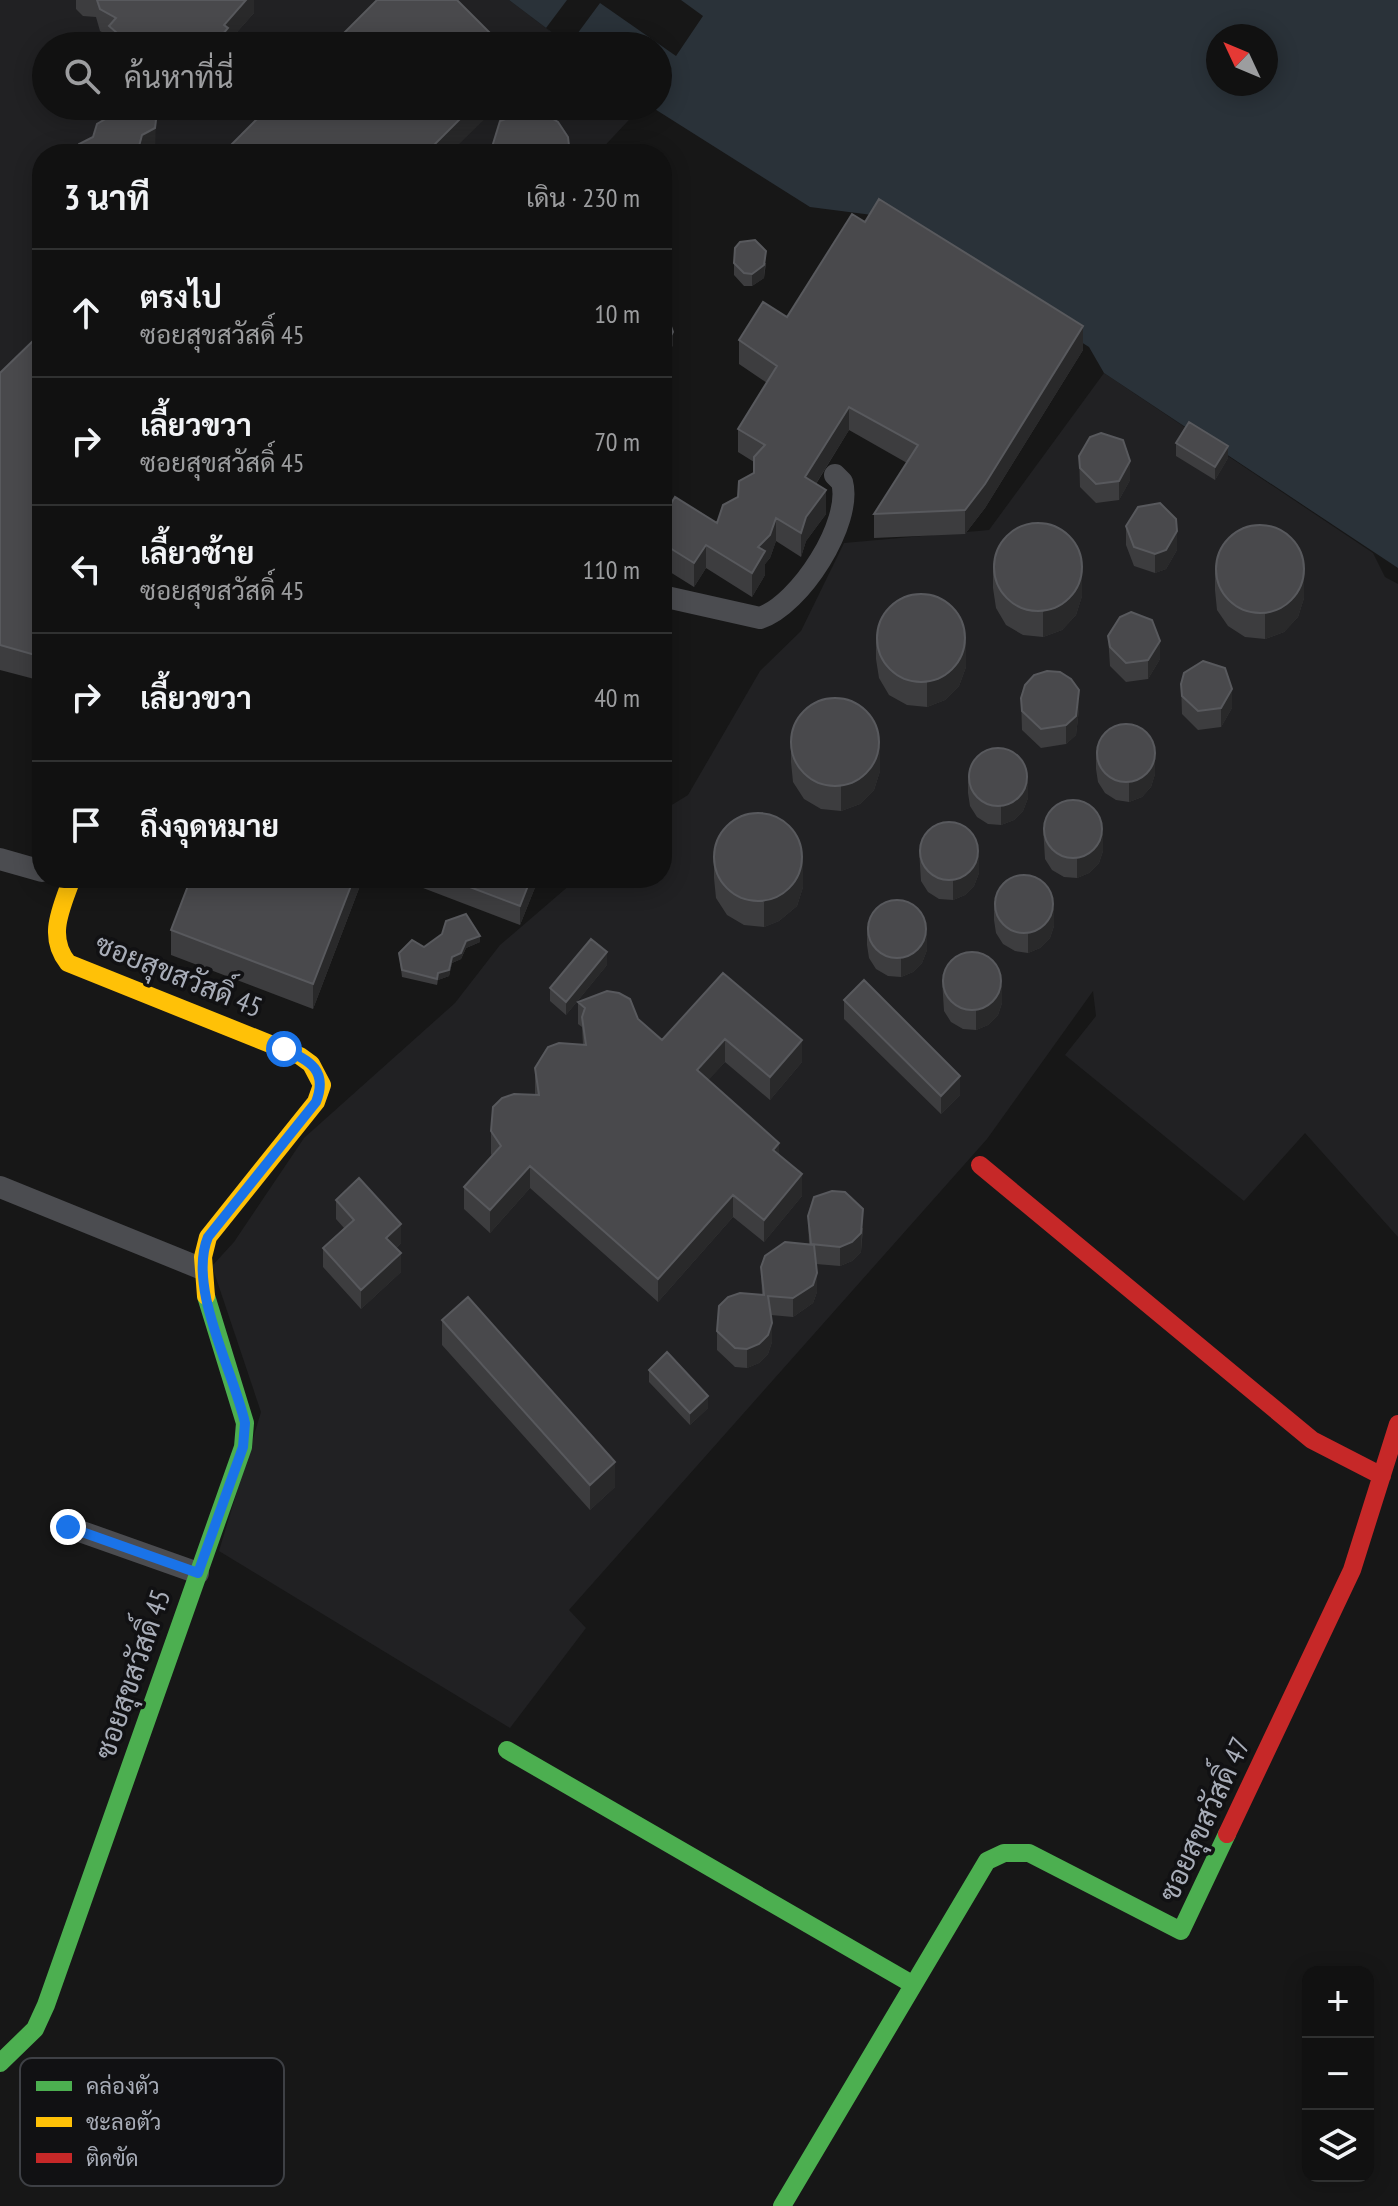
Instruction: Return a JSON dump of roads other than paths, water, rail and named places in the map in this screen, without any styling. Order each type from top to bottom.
[{"type":"street","points":[[672,598],[760,618],[773,614],[791,601],[845,509],[842,482],[835,475]]},
{"type":"street","points":[[0,859],[32,868]]},
{"type":"street","name":"ซอยสุขสวัสดิ์ 45","points":[[0,2063],[35,2029],[46,2005],[243,1447],[245,1423],[200,1268],[208,1237],[316,1102],[322,1085],[319,1075],[300,1056],[68,963],[60,956],[55,933],[68,888]]},
{"type":"street","points":[[980,1165],[1312,1440],[1382,1476]]},
{"type":"street","points":[[0,1187],[200,1268]]},
{"type":"street","name":"ซอยสุขสวัสดิ์ 47","points":[[782,2206],[982,1865],[994,1854],[1018,1850],[1029,1853],[1181,1931],[1352,1570],[1398,1424]]},
{"type":"street","points":[[68,1527],[198,1573]]},
{"type":"street","points":[[507,1750],[912,1984]]}]
